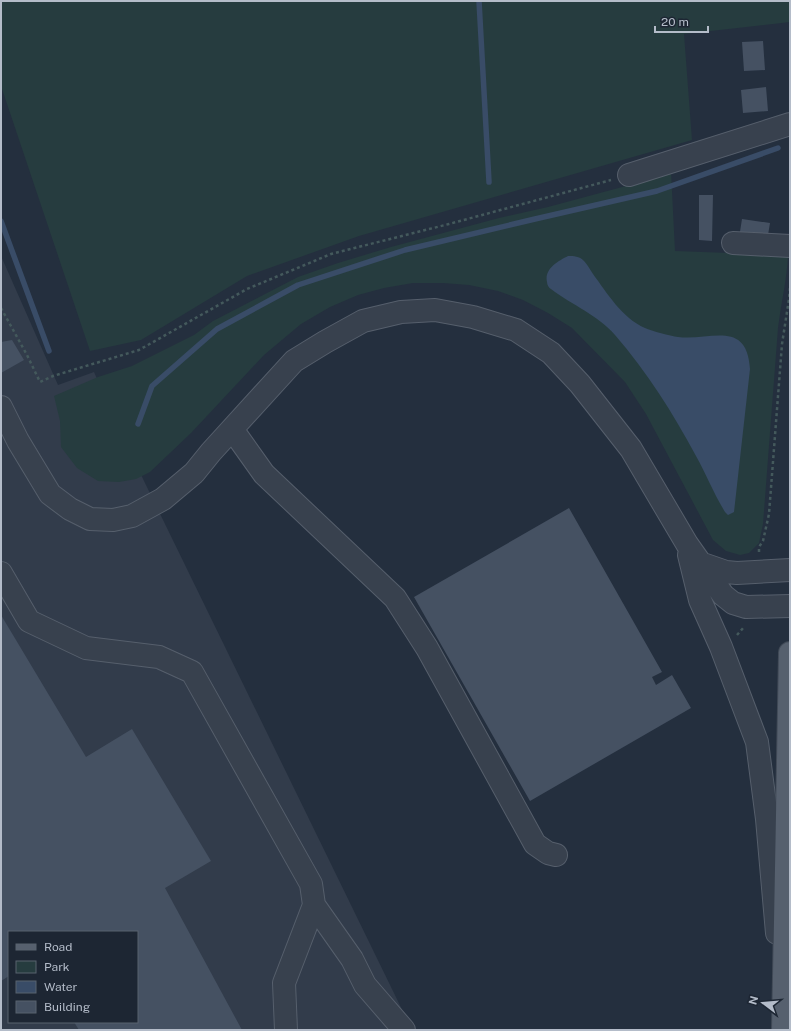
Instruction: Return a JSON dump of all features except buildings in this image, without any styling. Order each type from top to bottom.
[{"type":"main road","points":[[783,1030],[790,653]]},
{"type":"street","points":[[629,176],[790,124]]},
{"type":"street","points":[[733,243],[790,246]]},
{"type":"street","points":[[1,407],[18,441],[50,494],[70,510],[90,518],[113,520],[132,516],[163,499],[194,474],[211,452],[294,361],[363,321],[401,312],[435,310],[473,317],[516,330],[551,353],[580,384],[631,449],[687,544],[723,595],[733,603],[746,607],[790,606]]},
{"type":"street","points":[[232,429],[264,474],[394,598],[427,648],[535,844],[548,853],[556,855]]},
{"type":"street","points":[[687,544],[700,600],[721,647],[757,742],[767,819],[783,1004]]},
{"type":"street","points":[[700,563],[726,572],[737,574],[790,570]]},
{"type":"street","points":[[1,573],[29,621],[86,648],[159,658],[192,672],[311,884],[314,905],[352,960],[365,985],[404,1030]]},
{"type":"street","points":[[286,1030],[284,983],[314,905]]},
{"type":"path","points":[[1,308],[40,382],[53,376],[139,350],[247,289],[331,254],[629,176]]},
{"type":"path","points":[[759,547],[764,541],[769,514],[782,344],[790,299],[790,288]]},
{"type":"shaded area","points":[[1,256],[58,385],[94,372],[124,440],[412,1030],[1,1030]]},
{"type":"green space","points":[[1,1],[790,1],[790,22],[684,34],[692,140],[359,236],[247,276],[141,340],[90,351],[1,86]]},
{"type":"green space","points":[[671,171],[675,251],[788,255],[778,328],[763,524],[759,543],[749,553],[740,555],[726,551],[713,540],[646,414],[625,382],[572,328],[523,300],[498,291],[469,285],[413,283],[384,288],[358,295],[330,307],[301,324],[264,355],[191,433],[150,472],[136,479],[119,482],[98,481],[77,468],[61,447],[60,421],[54,396],[98,377],[132,366],[194,335],[213,321],[298,277],[391,247],[626,186]]},
{"type":"water","points":[[568,256],[574,256],[582,259],[622,312],[637,324],[645,328],[678,337],[725,336],[734,338],[742,343],[747,353],[750,369],[734,512],[728,515],[725,512],[678,424],[649,378],[627,349],[601,322],[550,289],[548,286],[547,277],[550,269],[556,263]]},
{"type":"waterway","points":[[479,1],[489,182]]},
{"type":"waterway","points":[[138,424],[152,386],[217,329],[298,285],[405,250],[657,191],[778,148]]},
{"type":"waterway","points":[[1,221],[49,351]]}]
